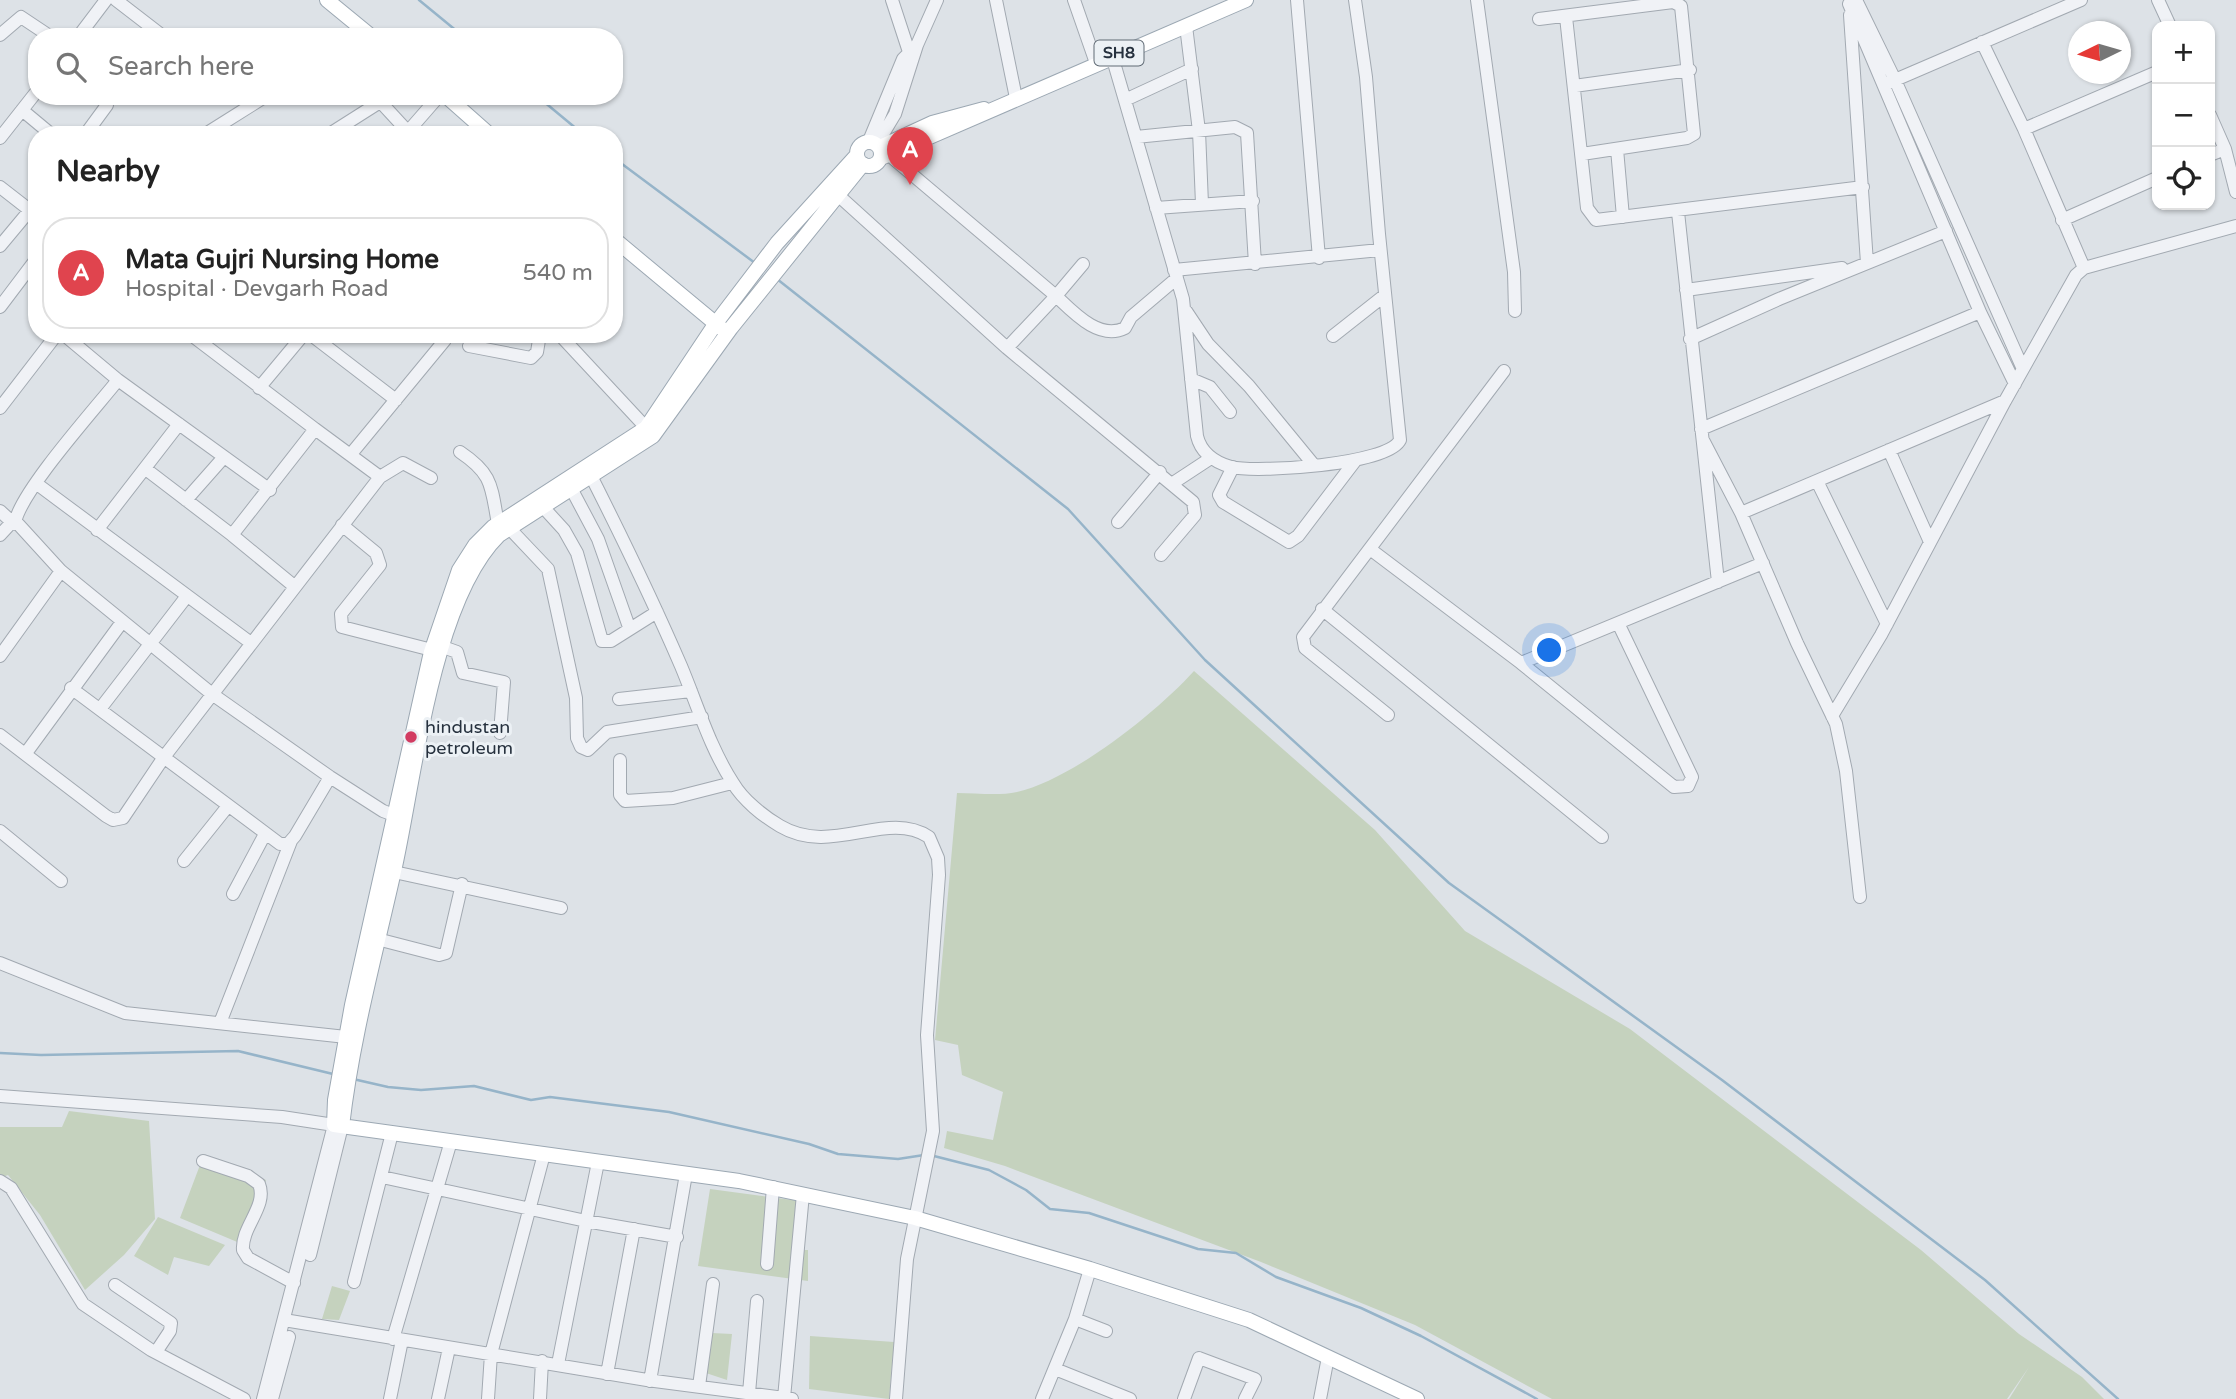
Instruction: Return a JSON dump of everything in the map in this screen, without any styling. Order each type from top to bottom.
[{"type":"main road","points":[[327,0],[361,28]]},
{"type":"main road","name":"SH8","points":[[879,149],[875,164],[860,159],[859,147],[879,149],[993,108],[1246,0]]},
{"type":"main road","points":[[456,105],[480,126]]},
{"type":"main road","points":[[346,1062],[346,1037],[437,648],[459,570],[475,545],[650,432],[839,196],[860,159]]},
{"type":"main road","points":[[650,432],[716,323],[777,243],[860,159]]},
{"type":"main road","points":[[623,246],[727,334]]},
{"type":"main road","points":[[504,526],[572,490],[590,473]]},
{"type":"main road","points":[[399,817],[394,872],[346,1062],[338,1126],[773,1187],[915,1218],[1090,1269],[1249,1320],[1417,1399]]},
{"type":"street","points":[[85,28],[106,0]]},
{"type":"street","points":[[116,0],[152,28]]},
{"type":"street","points":[[892,0],[913,49]]},
{"type":"street","points":[[937,0],[913,49],[895,114],[879,149],[1087,324],[1121,331],[1131,317],[1176,274],[1380,250]]},
{"type":"street","points":[[996,0],[1016,98]]},
{"type":"street","points":[[1074,0],[1096,62]]},
{"type":"street","points":[[1297,0],[1319,258]]},
{"type":"street","points":[[1112,56],[1184,309],[1198,441],[1211,458],[1233,467],[1355,461],[1394,448],[1400,440],[1380,250],[1366,77],[1355,0]]},
{"type":"street","points":[[1477,0],[1514,272],[1515,311]]},
{"type":"street","points":[[1890,82],[2081,0]]},
{"type":"street","points":[[2158,0],[2168,21]]},
{"type":"street","points":[[1851,1],[2023,369]]},
{"type":"street","points":[[1851,1],[1863,187],[1864,264]]},
{"type":"street","points":[[1539,19],[1679,3],[1690,70],[1694,134],[1583,154]]},
{"type":"street","points":[[0,36],[21,17],[38,28]]},
{"type":"street","points":[[1566,17],[1588,214],[1595,219],[1678,212],[1863,187]]},
{"type":"street","points":[[1186,26],[1199,131],[1202,204]]},
{"type":"street","points":[[1982,42],[2024,129],[2084,268]]},
{"type":"street","points":[[1125,100],[1192,69]]},
{"type":"street","points":[[1574,86],[1690,70]]},
{"type":"street","points":[[2024,129],[2152,74]]},
{"type":"street","points":[[1890,82],[1946,231],[1980,312],[2015,384]]},
{"type":"street","points":[[0,138],[28,102]]},
{"type":"street","points":[[92,126],[107,105]]},
{"type":"street","points":[[215,126],[242,105]]},
{"type":"street","points":[[343,126],[370,105]]},
{"type":"street","points":[[382,105],[401,126]]},
{"type":"street","points":[[413,126],[431,105]]},
{"type":"street","points":[[22,110],[41,126]]},
{"type":"street","points":[[2215,126],[2225,149],[2236,192]]},
{"type":"street","points":[[1136,137],[1235,127],[1247,132],[1255,264]]},
{"type":"street","points":[[1617,149],[1623,217]]},
{"type":"street","points":[[2215,153],[2225,149]]},
{"type":"street","points":[[2062,220],[2152,180]]},
{"type":"street","points":[[0,187],[28,208]]},
{"type":"street","points":[[839,196],[1007,348],[1193,502],[1195,515],[1161,555]]},
{"type":"street","points":[[1156,208],[1253,201]]},
{"type":"street","points":[[1678,212],[1718,582]]},
{"type":"street","points":[[0,246],[28,217]]},
{"type":"street","points":[[1832,716],[1887,624],[2005,401],[2076,275],[2084,268],[2236,226]]},
{"type":"street","points":[[1690,339],[1946,231]]},
{"type":"street","points":[[1007,348],[1083,264]]},
{"type":"street","points":[[1686,290],[1864,264]]},
{"type":"street","points":[[0,307],[28,270]]},
{"type":"street","points":[[1333,336],[1385,295]]},
{"type":"street","points":[[1184,309],[1209,344],[1250,386],[1313,464]]},
{"type":"street","points":[[1702,435],[1980,312]]},
{"type":"street","points":[[0,408],[50,343]]},
{"type":"street","points":[[74,343],[118,380],[270,490]]},
{"type":"street","points":[[202,343],[380,477]]},
{"type":"street","points":[[260,388],[297,343]]},
{"type":"street","points":[[322,343],[396,400]]},
{"type":"street","points":[[351,454],[443,343]]},
{"type":"street","points":[[469,346],[531,358],[537,352],[538,343]]},
{"type":"street","points":[[567,343],[650,432]]},
{"type":"street","points":[[1388,715],[1305,648],[1303,637],[1504,370]]},
{"type":"street","points":[[1191,379],[1210,387],[1230,412]]},
{"type":"street","points":[[0,535],[13,522],[37,484],[118,380]]},
{"type":"street","points":[[1741,513],[2005,401]]},
{"type":"street","points":[[97,530],[179,425]]},
{"type":"street","points":[[232,535],[270,490],[315,429]]},
{"type":"street","points":[[1702,435],[1741,513],[1832,716],[1844,760],[1860,897]]},
{"type":"street","points":[[1889,450],[1930,542]]},
{"type":"street","points":[[460,452],[483,469],[504,526],[548,569],[576,698],[577,738],[581,747],[589,750],[607,732],[702,717]]},
{"type":"street","points":[[186,500],[225,457]]},
{"type":"street","points":[[1173,483],[1211,458]]},
{"type":"street","points":[[1233,467],[1219,495],[1223,502],[1289,542],[1298,536],[1355,461]]},
{"type":"street","points":[[2,739],[26,753],[106,816],[118,820],[128,813],[164,757],[380,477],[403,463],[430,478]]},
{"type":"street","points":[[146,470],[294,586]]},
{"type":"street","points":[[1118,522],[1160,472]]},
{"type":"street","points":[[590,473],[657,612],[732,783],[761,813],[781,827],[826,839],[897,827],[919,830],[929,837],[938,858],[927,1035],[932,1147],[907,1259],[896,1399]]},
{"type":"street","points":[[1817,481],[1887,624]]},
{"type":"street","points":[[37,484],[251,643]]},
{"type":"street","points":[[572,490],[598,539],[629,627]]},
{"type":"street","points":[[543,507],[564,530],[577,553],[602,641],[608,642],[657,612]]},
{"type":"street","points":[[0,511],[61,570],[149,645],[212,694],[330,778],[399,817]]},
{"type":"street","points":[[342,525],[376,553],[380,565],[341,614],[342,626],[459,655],[463,673],[504,682],[500,733]]},
{"type":"street","points":[[1370,549],[1521,663],[1674,787],[1688,786],[1692,776],[1619,625]]},
{"type":"street","points":[[1521,663],[1619,625],[1763,563]]},
{"type":"street","points":[[0,656],[61,570]]},
{"type":"street","points":[[100,709],[187,596]]},
{"type":"street","points":[[1322,609],[1602,837]]},
{"type":"street","points":[[26,753],[71,688],[122,622]]},
{"type":"street","points":[[71,688],[265,834],[280,844],[291,841]]},
{"type":"street","points":[[619,699],[691,691]]},
{"type":"street","points":[[620,760],[620,795],[625,802],[673,798],[732,783]]},
{"type":"street","points":[[220,1023],[291,841],[330,778]]},
{"type":"street","points":[[184,861],[228,806]]},
{"type":"street","points":[[0,831],[61,881]]},
{"type":"street","points":[[233,894],[265,834]]},
{"type":"street","points":[[394,872],[462,884],[561,908]]},
{"type":"street","points":[[377,939],[439,955],[446,953],[462,884]]},
{"type":"street","points":[[0,963],[114,1011],[346,1037]]},
{"type":"street","points":[[0,1096],[215,1111],[338,1126]]},
{"type":"street","points":[[272,1399],[294,1283],[338,1126]]},
{"type":"street","points":[[263,1399],[288,1321],[338,1126]]},
{"type":"street","points":[[354,1282],[392,1133]]},
{"type":"street","points":[[390,1399],[398,1340],[451,1141]]},
{"type":"street","points":[[488,1399],[492,1354],[544,1154]]},
{"type":"street","points":[[203,1161],[248,1176],[259,1184],[261,1198],[245,1236],[243,1250],[248,1258],[294,1283]]},
{"type":"street","points":[[558,1363],[598,1162]]},
{"type":"street","points":[[650,1381],[686,1174]]},
{"type":"street","points":[[382,1177],[586,1221],[677,1237]]},
{"type":"street","points":[[0,1181],[11,1188],[83,1304],[156,1352],[244,1399]]},
{"type":"street","points":[[767,1265],[773,1187]]},
{"type":"street","points":[[288,1321],[558,1363],[650,1381],[788,1398],[803,1194]]},
{"type":"street","points":[[607,1374],[634,1229]]},
{"type":"street","points":[[1042,1399],[1075,1319],[1090,1269]]},
{"type":"street","points":[[699,1386],[713,1284]]},
{"type":"street","points":[[115,1285],[171,1323],[170,1331],[156,1352]]},
{"type":"street","points":[[749,1393],[757,1301]]},
{"type":"street","points":[[1075,1319],[1106,1331]]},
{"type":"street","points":[[438,1399],[449,1348]]},
{"type":"street","points":[[1320,1399],[1328,1357]]},
{"type":"street","points":[[1184,1399],[1199,1358],[1255,1378],[1245,1399]]},
{"type":"street","points":[[540,1399],[542,1361]]},
{"type":"street","points":[[1055,1369],[1130,1399]]},
{"type":"green space","points":[[1194,671],[1375,830],[1465,931],[1630,1029],[1921,1250],[2019,1334],[2082,1377],[2104,1399],[2009,1399],[2029,1367],[2007,1399],[1552,1399],[1415,1325],[1261,1262],[1005,1166],[944,1148],[947,1131],[993,1140],[1003,1092],[962,1075],[958,1045],[935,1040],[957,793],[1017,792],[1063,774],[1136,724]]},
{"type":"green space","points":[[69,1111],[149,1121],[155,1219],[124,1255],[85,1290],[40,1215],[8,1175],[0,1178],[0,1127],[62,1127]]},
{"type":"green space","points":[[203,1157],[266,1180],[242,1244],[180,1218]]},
{"type":"green space","points":[[710,1189],[800,1201],[796,1250],[808,1250],[808,1281],[698,1266]]},
{"type":"green space","points":[[158,1217],[225,1245],[209,1266],[174,1257],[168,1275],[134,1256]]},
{"type":"green space","points":[[332,1286],[350,1291],[339,1320],[322,1319]]},
{"type":"green space","points":[[712,1333],[732,1334],[727,1380],[706,1373]]},
{"type":"green space","points":[[810,1336],[894,1342],[889,1399],[809,1389]]},
{"type":"waterway","points":[[419,0],[453,28]]},
{"type":"waterway","points":[[548,105],[573,126]]},
{"type":"waterway","points":[[623,165],[755,263]]},
{"type":"waterway","points":[[777,279],[1068,509],[1205,660],[1449,883],[1722,1080],[1985,1280],[2118,1399]]},
{"type":"waterway","points":[[0,1053],[41,1055],[238,1051],[333,1074]]},
{"type":"waterway","points":[[353,1079],[388,1087],[421,1090],[474,1086],[531,1100],[550,1097],[669,1112],[809,1144],[838,1154],[898,1159],[924,1155]]},
{"type":"waterway","points":[[934,1156],[989,1170],[1026,1190],[1050,1209],[1089,1213],[1198,1249],[1236,1253],[1276,1277],[1361,1308],[1421,1336],[1537,1399]]},
{"type":"place","name":"Mata Gujri Nursing Home","points":[[910,185]]},
{"type":"place","name":"hindustan petroleum","points":[[411,737]]}]
